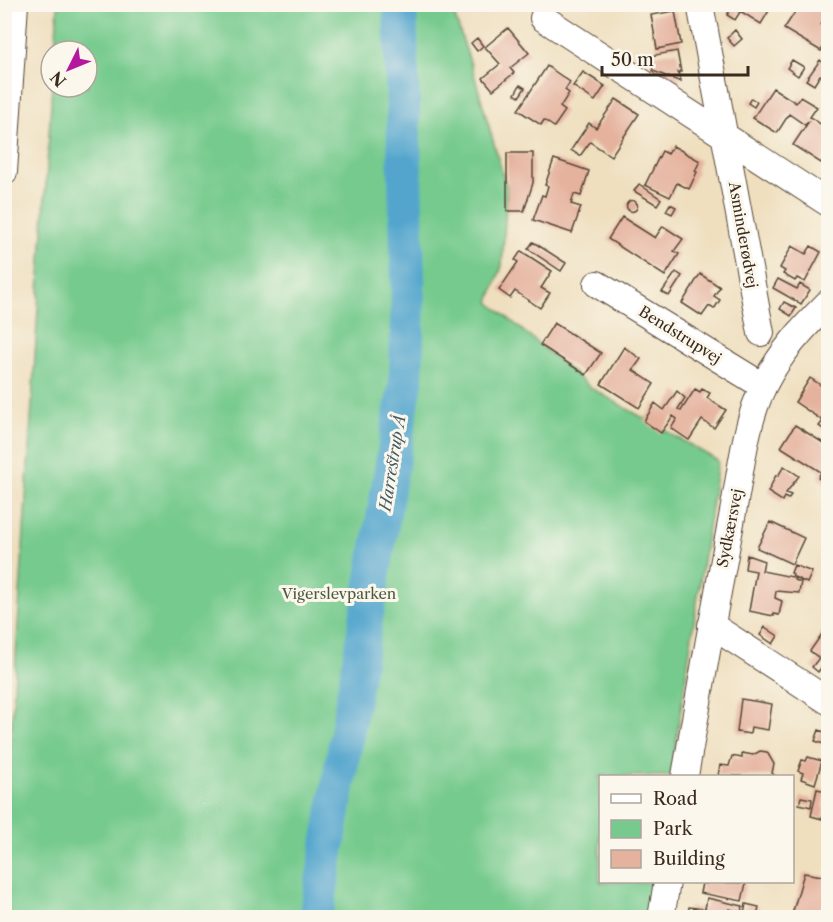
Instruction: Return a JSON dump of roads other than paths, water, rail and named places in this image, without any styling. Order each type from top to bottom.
[{"type":"street","points":[[4,172],[15,4]]},
{"type":"street","name":"Asminderødvej","points":[[700,4],[761,333]]},
{"type":"street","points":[[543,18],[828,203]]},
{"type":"street","name":"Bendstrupvej","points":[[597,284],[763,386]]},
{"type":"street","name":"Sydkærsvej","points":[[685,775],[750,422],[763,386],[781,355],[802,328],[828,303]]},
{"type":"street","points":[[711,625],[828,701]]},
{"type":"street","points":[[661,918],[667,883]]},
{"type":"waterway","name":"Harrestrup Å","points":[[316,918],[406,381],[408,282],[400,4]]},
{"type":"park label","name":"Vigerslevparken","points":[[339,594]]}]
